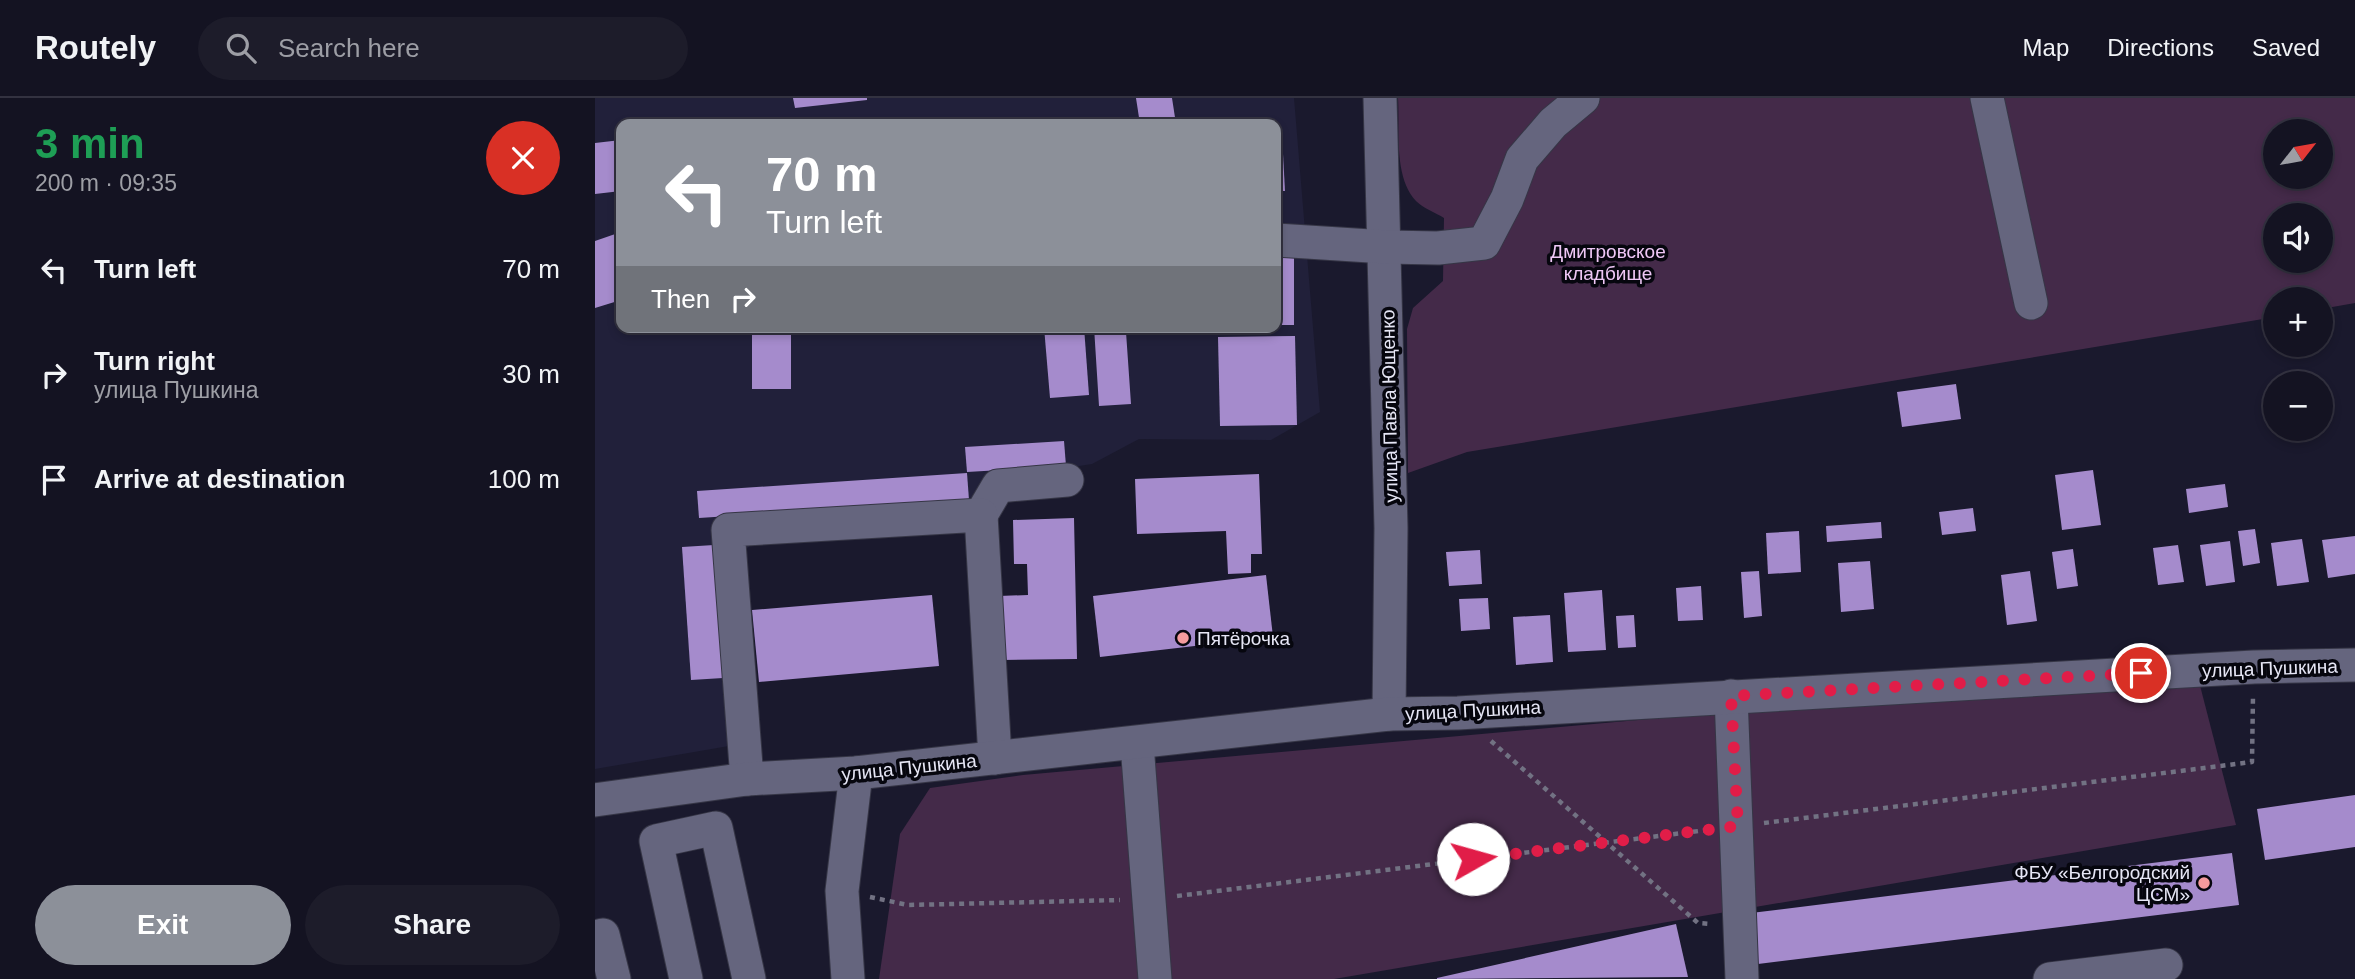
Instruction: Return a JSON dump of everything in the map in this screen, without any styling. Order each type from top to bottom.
[{"type":"street","name":"улица Павла Ющенко","points":[[1381,98],[1391,528],[1389,714]]},
{"type":"street","points":[[1281,240],[1438,248],[1484,243],[1507,199],[1522,159],[1553,122],[1583,98]]},
{"type":"street","points":[[1987,98],[2031,303]]},
{"type":"street","points":[[995,758],[981,515],[998,486],[1067,480]]},
{"type":"street","points":[[747,779],[728,530],[981,515]]},
{"type":"street","name":"улица Пушкина","points":[[595,800],[747,779],[856,773],[1389,714],[1458,713],[2254,667],[2355,665]]},
{"type":"street","points":[[1731,696],[1742,979]]},
{"type":"street","points":[[1137,744],[1155,979]]},
{"type":"street","points":[[848,979],[842,891],[856,773]]},
{"type":"street","points":[[686,979],[656,841],[716,828],[749,979]]},
{"type":"street","points":[[595,937],[603,935],[614,979]]},
{"type":"street","points":[[2050,979],[2166,965]]},
{"type":"path","points":[[842,891],[908,905],[1149,899],[2252,762],[2254,667]]},
{"type":"path","points":[[1458,713],[1698,923],[1741,925]]},
{"type":"shaded area","points":[[595,98],[1294,98],[1320,412],[1271,440],[1139,439],[1092,464],[1001,478],[965,504],[775,519],[744,552],[729,746],[595,769]]},
{"type":"green space","name":"Дмитровское кладбище","points":[[1398,98],[2355,98],[2355,303],[2333,307],[2333,287],[2263,287],[2263,319],[1467,452],[1408,473],[1407,329],[1413,308],[1443,281],[1444,218],[1419,204],[1409,191],[1401,166]]},
{"type":"green space","points":[[2196,670],[2236,825],[1334,979],[879,979],[900,834],[930,788],[1023,775]]},
{"type":"building","points":[[793,98],[867,98],[867,100],[795,108]]},
{"type":"building","points":[[1136,98],[1172,98],[1175,119],[1139,119]]},
{"type":"building","points":[[1281,135],[1282,135],[1285,191],[1281,191]]},
{"type":"building","points":[[616,141],[616,192],[595,194],[595,143]]},
{"type":"building","points":[[616,234],[616,302],[595,308],[595,241]]},
{"type":"building","points":[[1281,255],[1294,255],[1294,325],[1281,325]]},
{"type":"building","points":[[752,333],[791,333],[791,389],[752,389]]},
{"type":"building","points":[[1045,333],[1084,333],[1089,395],[1050,398]]},
{"type":"building","points":[[1094,333],[1126,333],[1131,404],[1099,406]]},
{"type":"building","points":[[1295,336],[1297,425],[1220,426],[1218,337]]},
{"type":"building","points":[[1956,384],[1961,419],[1902,427],[1897,392]]},
{"type":"building","points":[[1064,441],[1066,466],[967,472],[965,447]]},
{"type":"building","points":[[2093,470],[2101,525],[2062,530],[2055,475]]},
{"type":"building","points":[[967,473],[969,500],[699,518],[697,491]]},
{"type":"building","points":[[1259,474],[1262,554],[1251,554],[1251,573],[1228,574],[1226,531],[1137,534],[1135,479]]},
{"type":"building","points":[[2225,484],[2228,507],[2189,513],[2186,489]]},
{"type":"building","points":[[1973,508],[1976,531],[1942,535],[1939,512]]},
{"type":"building","points":[[1074,518],[1077,659],[1001,660],[999,596],[1028,595],[1027,564],[1014,564],[1013,520]]},
{"type":"building","points":[[1881,522],[1882,538],[1827,542],[1826,526]]},
{"type":"building","points":[[2255,529],[2260,563],[2243,566],[2238,531]]},
{"type":"building","points":[[1799,531],[1801,572],[1768,574],[1766,533]]},
{"type":"building","points":[[2355,536],[2355,574],[2328,578],[2322,540]]},
{"type":"building","points":[[2302,539],[2309,582],[2277,586],[2271,543]]},
{"type":"building","points":[[2230,541],[2235,582],[2206,586],[2200,545]]},
{"type":"building","points":[[714,545],[723,678],[691,680],[682,547]]},
{"type":"building","points":[[2178,545],[2184,582],[2158,585],[2153,548]]},
{"type":"building","points":[[2073,549],[2078,586],[2057,589],[2052,552]]},
{"type":"building","points":[[1480,550],[1482,584],[1449,586],[1446,552]]},
{"type":"building","points":[[1870,561],[1874,609],[1841,612],[1838,563]]},
{"type":"building","points":[[1759,571],[1762,616],[1744,618],[1741,572]]},
{"type":"building","points":[[2030,571],[2037,621],[2007,625],[2001,575]]},
{"type":"building","points":[[1266,575],[1273,637],[1100,657],[1093,596]]},
{"type":"building","points":[[1701,586],[1703,620],[1678,621],[1676,588]]},
{"type":"building","points":[[1602,590],[1606,650],[1568,652],[1564,593]]},
{"type":"building","points":[[932,595],[939,666],[759,682],[752,610]]},
{"type":"building","points":[[1488,598],[1490,629],[1461,631],[1459,599]]},
{"type":"building","points":[[1550,615],[1553,662],[1516,665],[1513,617]]},
{"type":"building","points":[[1634,615],[1636,647],[1618,648],[1616,616]]},
{"type":"building","points":[[2355,795],[2355,847],[2265,860],[2257,809]]},
{"type":"building","points":[[2232,853],[2239,905],[1758,964],[1751,913]]},
{"type":"building","points":[[1676,924],[1688,977],[1437,979],[1437,978]]},
{"type":"place","name":"Пятёрочка","points":[[1183,638]]},
{"type":"place","name":"ФБУ «Белгородский ЦСМ»","points":[[2204,883]]},
{"type":"route","points":[[1473,859],[1738,826],[1731,696],[2141,673]]}]
